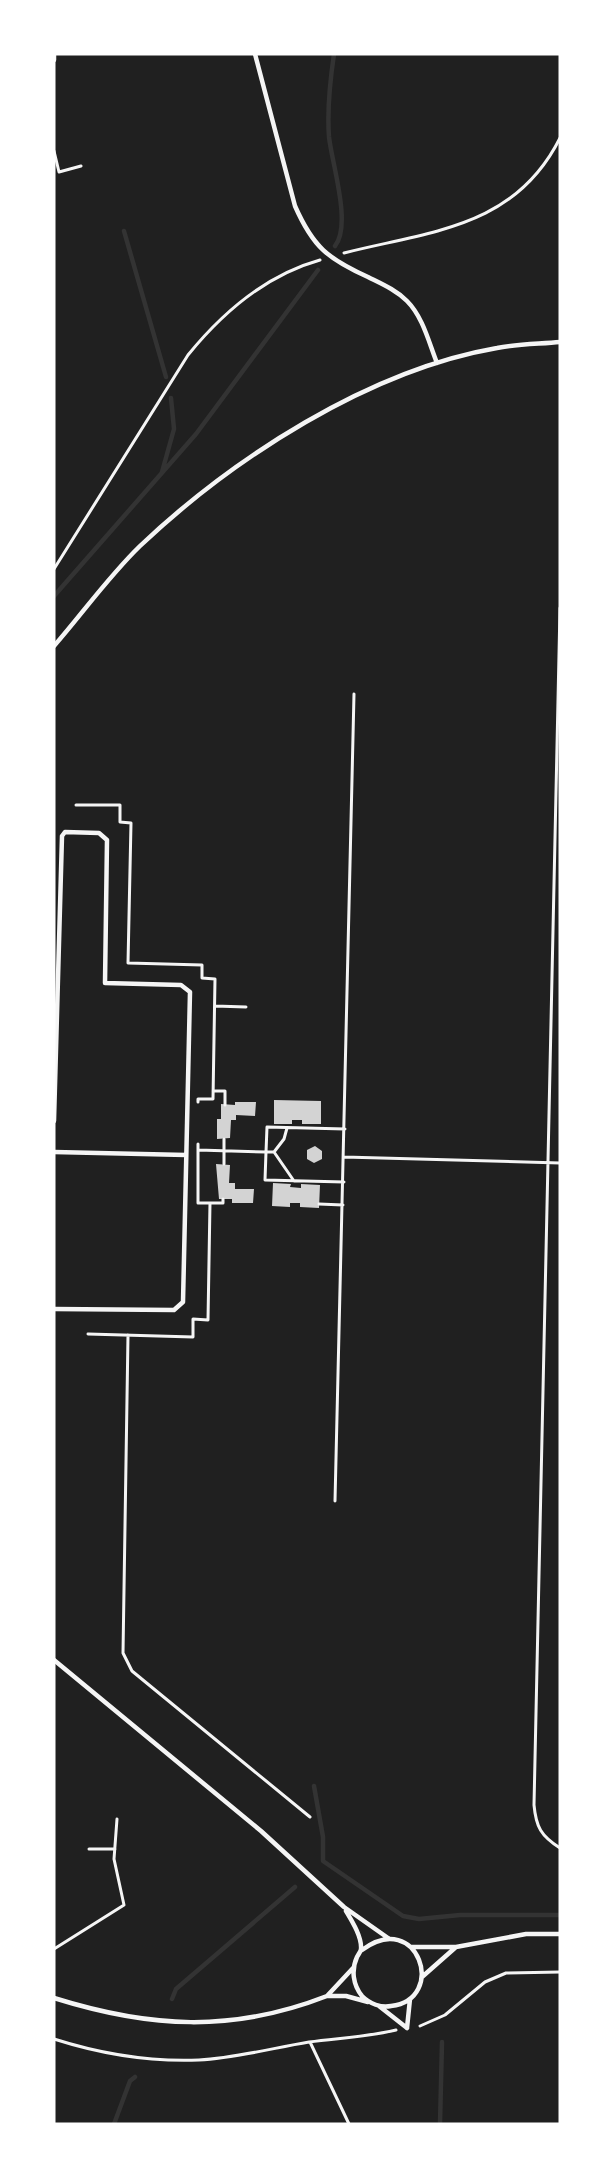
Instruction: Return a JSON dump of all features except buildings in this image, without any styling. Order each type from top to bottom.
[{"type":"lane","points":[[54,54],[54,60]]},
{"type":"lane","points":[[255,54],[295,206],[316,245],[329,257],[394,289],[409,303],[419,318],[437,363]]},
{"type":"lane","points":[[54,646],[139,547],[213,486],[302,424],[365,389],[437,363],[497,348],[560,342]]},
{"type":"lane","points":[[54,1120],[62,836],[65,832],[99,834],[107,840],[105,984],[181,985],[190,992],[183,1302],[174,1310],[54,1309]]},
{"type":"lane","points":[[54,835],[62,836]]},
{"type":"lane","points":[[54,1152],[186,1155]]},
{"type":"lane","points":[[54,1660],[261,1831],[344,1907],[388,1938]]},
{"type":"lane","points":[[344,1907],[356,1930],[362,1950]]},
{"type":"lane","points":[[411,1947],[456,1947],[526,1934],[560,1934]]},
{"type":"lane","points":[[54,1999],[144,2021],[208,2023],[263,2016],[327,1996],[346,1996],[374,2004],[400,2005],[410,1999],[420,1985],[422,1966],[411,1947],[400,1940],[388,1938],[373,1941],[362,1950],[354,1967],[327,1996]]},
{"type":"lane","points":[[422,1977],[456,1947]]},
{"type":"lane","points":[[354,1967],[356,1987],[374,2004],[407,2028],[410,1999]]},
{"type":"path","points":[[54,569],[188,355],[214,323],[246,298],[292,268],[471,221],[508,202],[534,179],[550,158],[560,138]]},
{"type":"path","points":[[54,151],[59,172],[81,166]]},
{"type":"path","points":[[560,608],[534,1805],[536,1823],[544,1838],[560,1848]]},
{"type":"path","points":[[335,1501],[354,694]]},
{"type":"path","points":[[76,805],[120,805],[120,822],[131,823],[128,963],[202,965],[202,978],[215,979],[213,1099],[198,1099],[198,1109]]},
{"type":"path","points":[[215,1006],[246,1007]]},
{"type":"path","points":[[213,1091],[225,1091],[225,1104]]},
{"type":"path","points":[[344,1182],[265,1180],[267,1127],[345,1129]]},
{"type":"path","points":[[274,1152],[284,1139],[287,1127]]},
{"type":"path","points":[[224,1139],[224,1164]]},
{"type":"path","points":[[198,1140],[198,1150],[274,1152]]},
{"type":"path","points":[[274,1152],[294,1181]]},
{"type":"path","points":[[344,1157],[560,1163]]},
{"type":"path","points":[[210,1203],[223,1203],[223,1199]]},
{"type":"path","points":[[319,1204],[343,1205]]},
{"type":"path","points":[[128,1335],[123,1653],[132,1671],[310,1817]]},
{"type":"path","points":[[54,1949],[124,1905],[115,1849],[117,1819]]},
{"type":"path","points":[[89,1849],[115,1849]]},
{"type":"path","points":[[420,2026],[445,2015],[485,1982],[506,1973],[560,1972]]},
{"type":"path","points":[[54,2039],[85,2049],[149,2059],[201,2060],[310,2042],[365,2037],[397,2030]]},
{"type":"path","points":[[310,2042],[350,2124]]},
{"type":"shaded area","points":[[54,54],[560,54],[560,2124],[54,2124]]},
{"type":"waterway","points":[[334,54],[328,127],[340,194],[342,224],[335,246]]},
{"type":"waterway","points":[[124,231],[166,377]]},
{"type":"waterway","points":[[54,596],[196,434],[318,270]]},
{"type":"waterway","points":[[162,472],[174,429],[171,398]]},
{"type":"waterway","points":[[314,1786],[323,1837],[323,1861],[403,1916],[419,1919],[460,1915],[560,1915]]},
{"type":"waterway","points":[[172,1999],[176,1989],[295,1887]]},
{"type":"waterway","points":[[440,2124],[442,2042]]},
{"type":"waterway","points":[[114,2124],[130,2081],[135,2077]]}]
